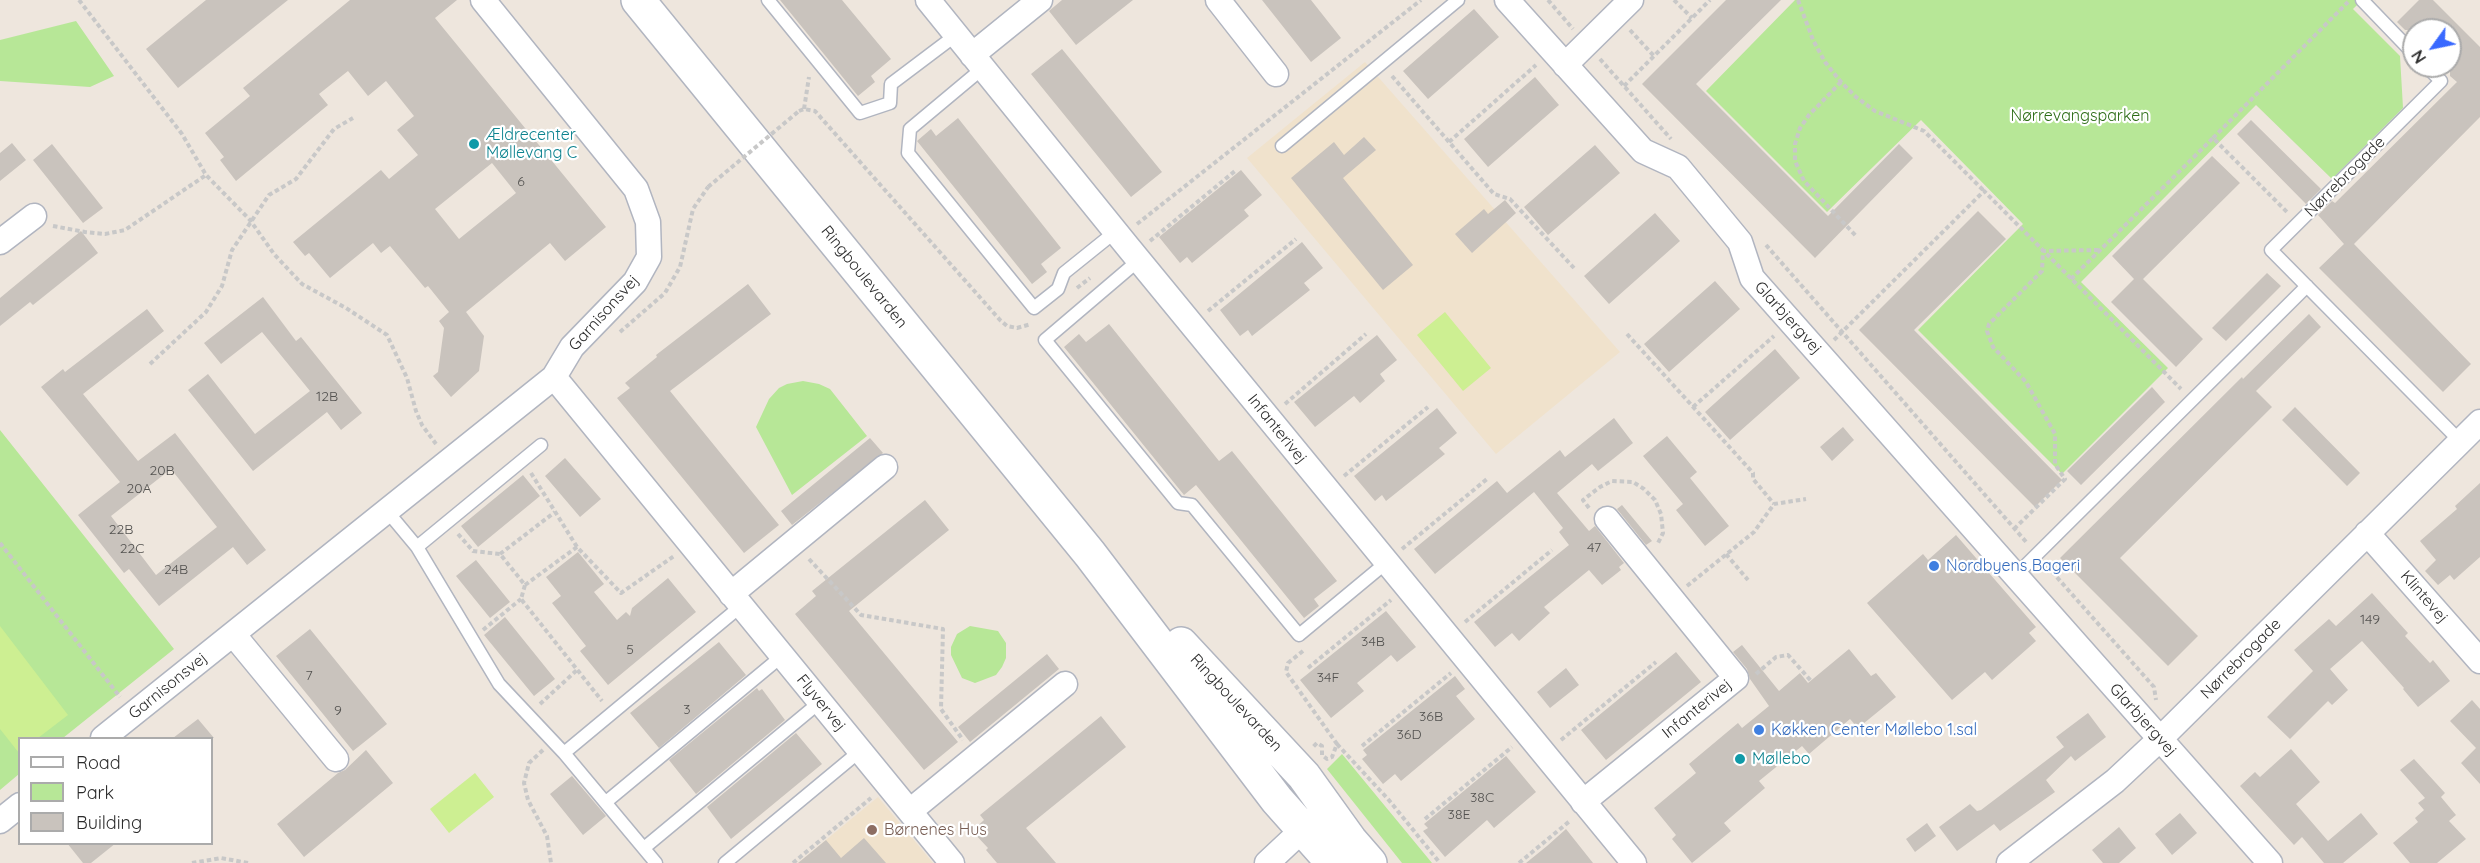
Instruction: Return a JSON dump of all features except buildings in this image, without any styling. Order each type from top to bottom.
[{"type":"main road","name":"Ringboulevarden","points":[[638,0],[1090,554],[1264,783],[1315,818],[1370,863]]},
{"type":"main road","name":"Ringboulevarden","points":[[1090,554],[1139,599],[1304,776],[1315,818],[1333,863]]},
{"type":"street","name":"Garnisonsvej","points":[[104,737],[554,377],[572,347],[635,282],[649,257],[648,222],[636,189],[483,0]]},
{"type":"street","name":"Infanterivej","points":[[928,0],[1634,863]]},
{"type":"street","points":[[977,61],[1040,0]]},
{"type":"street","points":[[1218,0],[1276,74]]},
{"type":"street","name":"Glarbjergvej","points":[[1507,0],[1643,151],[1678,167],[1740,242],[1752,278],[2270,863]]},
{"type":"street","points":[[1558,58],[1586,44],[1623,8]]},
{"type":"street","points":[[0,242],[34,216]]},
{"type":"street","name":"Flyvervej","points":[[554,377],[952,863]]},
{"type":"street","name":"Nørrebrogade","points":[[2009,863],[2115,781],[2160,740],[2367,533],[2474,430]]},
{"type":"street","points":[[736,600],[794,542],[885,467]]},
{"type":"street","name":"Infanterivej","points":[[1585,804],[1736,678],[1607,519]]},
{"type":"street","name":"Klintevej","points":[[2367,533],[2480,661]]},
{"type":"street","points":[[233,634],[336,759]]},
{"type":"street","points":[[910,811],[1065,684]]},
{"type":"street","points":[[0,821],[18,807]]},
{"type":"street","points":[[1267,863],[1315,818]]},
{"type":"lane","points":[[768,0],[860,113],[890,103],[891,84],[956,35]]},
{"type":"lane","points":[[1282,146],[1458,0]]},
{"type":"lane","points":[[2362,0],[2402,42]]},
{"type":"lane","points":[[977,61],[910,129],[908,153],[915,162],[1034,308],[1058,289],[1064,273],[1127,246]]},
{"type":"lane","name":"Nørrebrogade","points":[[2438,78],[2441,81],[2271,250],[2307,286],[2474,430]]},
{"type":"lane","points":[[1127,246],[1045,340],[1178,503],[1192,505],[1299,635],[1387,562]]},
{"type":"lane","points":[[2016,576],[2307,286]]},
{"type":"lane","points":[[417,547],[541,445]]},
{"type":"lane","points":[[387,511],[417,547],[434,573],[471,640],[499,684],[553,740],[656,863]]},
{"type":"lane","points":[[564,753],[611,714],[736,600]]},
{"type":"lane","points":[[606,802],[782,656]]},
{"type":"lane","points":[[644,848],[820,702]]},
{"type":"lane","points":[[725,863],[860,751]]},
{"type":"path","points":[[80,0],[182,134],[206,176],[250,220],[274,254],[302,284],[346,308],[387,335],[407,378],[422,425],[450,461]]},
{"type":"path","points":[[1127,246],[1421,0]]},
{"type":"path","points":[[1548,0],[1679,148]]},
{"type":"path","points":[[1674,0],[1692,18]]},
{"type":"path","points":[[1624,86],[1710,0]]},
{"type":"path","points":[[1798,0],[1821,55],[1841,82],[1875,111],[1924,131],[2192,401]]},
{"type":"path","points":[[2071,279],[2350,0]]},
{"type":"path","points":[[1623,8],[1654,56]]},
{"type":"path","points":[[708,187],[802,110],[813,55]]},
{"type":"path","points":[[1449,142],[1558,58]]},
{"type":"path","points":[[1390,74],[1494,194],[1510,199],[1574,268]]},
{"type":"path","points":[[1841,82],[1809,115],[1800,128],[1795,144],[1795,160],[1804,181],[1856,236]]},
{"type":"path","points":[[150,364],[206,312],[222,286],[232,250],[250,220],[269,195],[297,179],[334,129],[354,118]]},
{"type":"path","points":[[2213,138],[2298,223]]},
{"type":"path","points":[[1127,246],[1235,171]]},
{"type":"path","points":[[34,216],[52,225],[86,232],[105,234],[125,230],[206,176]]},
{"type":"path","points":[[1820,354],[1984,191]]},
{"type":"path","points":[[1192,325],[1296,239]]},
{"type":"path","points":[[1765,245],[2154,687],[2160,740]]},
{"type":"path","points":[[2043,251],[2100,250]]},
{"type":"path","points":[[2014,529],[2065,479],[2055,464],[2055,434],[2026,382],[1993,347],[1987,331],[1995,316],[2042,271],[2043,251]]},
{"type":"path","points":[[1693,406],[1790,321]]},
{"type":"path","points":[[1268,418],[1366,334]]},
{"type":"path","points":[[1627,334],[1753,473],[1753,479],[1774,504]]},
{"type":"path","points":[[1327,489],[1428,406]]},
{"type":"path","points":[[523,460],[577,547],[621,593],[691,544]]},
{"type":"path","points":[[1387,562],[1487,479]]},
{"type":"path","points":[[1672,599],[1754,532],[1774,504],[1806,499]]},
{"type":"path","points":[[448,521],[473,551],[500,554],[555,512]]},
{"type":"path","points":[[794,542],[861,615],[943,630],[941,709],[975,758]]},
{"type":"path","points":[[0,543],[134,714]]},
{"type":"path","points":[[471,640],[521,599],[525,585],[577,547]]},
{"type":"path","points":[[1448,637],[1552,550]]},
{"type":"path","points":[[500,554],[525,585]]},
{"type":"path","points":[[1726,554],[1748,580]]},
{"type":"path","points":[[1308,668],[1407,587]]},
{"type":"path","points":[[521,599],[611,714]]},
{"type":"path","points":[[1307,649],[1288,663],[1286,672],[1337,744],[1388,799],[1440,863]]},
{"type":"path","points":[[1736,678],[1746,682],[1776,657],[1788,655],[1812,682]]},
{"type":"path","points":[[1362,746],[1467,660]]},
{"type":"path","points":[[1544,754],[1656,662]]},
{"type":"path","points":[[529,715],[577,670]]},
{"type":"path","points":[[1425,819],[1528,734]]},
{"type":"path","points":[[551,863],[547,836],[528,800],[524,783],[529,763],[553,740]]},
{"type":"path","points":[[1304,776],[1315,766],[1310,757],[1311,749],[1317,743],[1322,746],[1322,755],[1327,759],[1332,756],[1337,744]]},
{"type":"path","points":[[793,863],[888,784]]},
{"type":"path","points":[[1519,863],[1585,804]]},
{"type":"path","points":[[192,863],[221,858],[248,863]]},
{"type":"shaded area","points":[[1365,62],[1620,352],[1496,454],[1247,158]]},
{"type":"shaded area","name":"Børnenes Hus","points":[[878,797],[933,863],[798,863]]},
{"type":"green space","name":"Nørrevangsparken","points":[[1795,0],[2362,0],[2353,9],[2400,56],[2403,108],[2332,179],[2256,105],[2081,282],[2168,368],[2062,474],[1918,330],[2023,224],[1921,120],[1827,212],[1706,91]]},
{"type":"green space","points":[[76,21],[114,76],[90,87],[0,81],[0,40]]},
{"type":"green space","points":[[1445,312],[1491,368],[1463,391],[1417,335]]},
{"type":"green space","points":[[803,381],[830,389],[867,436],[792,495],[756,427],[769,399],[779,388]]},
{"type":"green space","points":[[0,430],[174,649],[64,737],[18,737],[18,775],[0,790]]},
{"type":"green space","points":[[0,626],[68,715],[39,737],[18,737],[18,752],[0,729]]},
{"type":"green space","points":[[970,626],[998,631],[1006,643],[1006,658],[996,675],[975,683],[962,678],[951,655],[951,647],[957,634]]},
{"type":"green space","points":[[1342,754],[1432,863],[1402,863],[1327,769]]},
{"type":"green space","points":[[475,773],[494,797],[449,833],[430,809]]},
{"type":"place","name":"Ældrecenter Møllevang C","points":[[474,144]]},
{"type":"place","name":"Nordbyens Bageri","points":[[1934,566]]},
{"type":"place","name":"Køkken Center Møllebo 1.sal","points":[[1759,730]]},
{"type":"place","name":"Møllebo","points":[[1740,759]]},
{"type":"place","name":"Børnenes Hus","points":[[872,830]]}]
